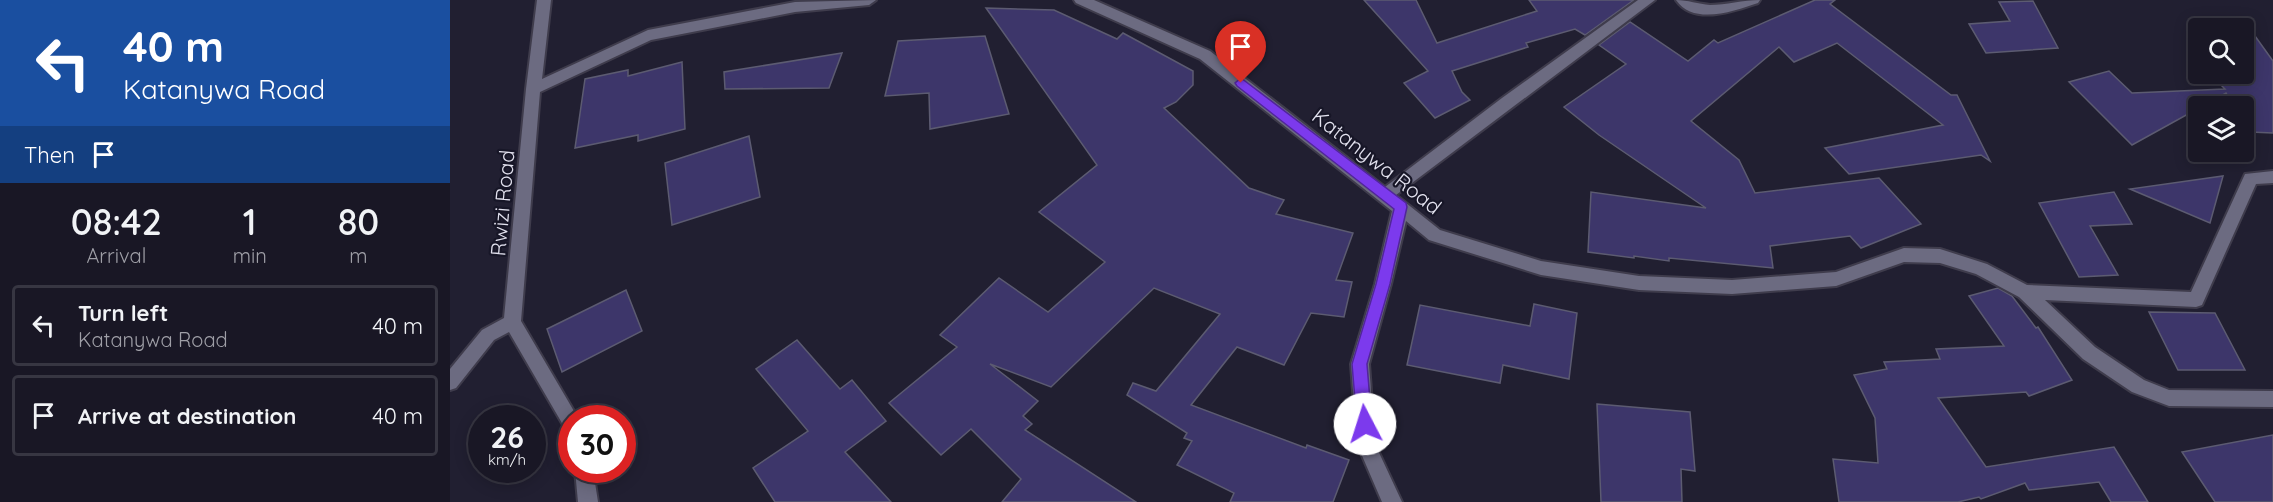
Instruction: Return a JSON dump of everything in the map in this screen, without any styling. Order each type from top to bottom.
[{"type":"street","name":"Rwizi Road","points":[[512,322],[533,89],[544,0]]},
{"type":"street","points":[[533,89],[648,35],[795,7],[869,0]]},
{"type":"street","name":"Katanywa Road","points":[[1080,0],[1205,55],[1436,235],[1542,268],[1639,283],[1732,287],[1836,279],[1904,255],[1940,256],[1981,269],[2025,292],[2089,353],[2138,386],[2169,398],[2273,399]]},
{"type":"street","points":[[1385,195],[1507,102],[1648,0]]},
{"type":"street","points":[[1688,4],[1708,12],[1753,0]]},
{"type":"street","points":[[2025,292],[2196,300],[2251,178],[2273,177]]},
{"type":"street","points":[[1392,502],[1366,444],[1360,364],[1383,284],[1401,207]]},
{"type":"street","points":[[450,382],[488,335],[512,322],[561,405]]},
{"type":"street","points":[[586,483],[588,502]]},
{"type":"building","points":[[1364,0],[1416,0],[1437,43],[1537,11],[1529,0],[1634,0],[1585,35],[1575,29],[1526,43],[1528,47],[1452,71],[1462,92],[1470,100],[1435,118],[1404,83],[1428,71]]},
{"type":"building","points":[[1815,0],[1835,0],[1830,4],[1951,95],[1957,95],[1990,161],[1981,155],[1849,174],[1825,148],[1943,125],[1837,43],[1794,62],[1779,47],[1691,121],[1739,160],[1755,193],[1879,178],[1921,224],[1861,248],[1850,236],[1770,246],[1773,268],[1669,258],[1669,261],[1634,256],[1634,258],[1588,252],[1591,192],[1706,208],[1599,135],[1564,107],[1626,64],[1599,45],[1630,22],[1688,61],[1714,40],[1718,43]]},
{"type":"building","points":[[2033,1],[2058,48],[1986,53],[1969,24],[2010,21],[1999,2]]},
{"type":"building","points":[[986,8],[1054,10],[1117,39],[1123,33],[1193,71],[1193,85],[1176,102],[1164,108],[1249,188],[1284,200],[1276,214],[1353,233],[1336,280],[1352,282],[1344,317],[1311,313],[1284,365],[1237,347],[1191,405],[1306,448],[1307,445],[1349,460],[1333,502],[1230,502],[1234,493],[1177,465],[1192,441],[1184,438],[1187,433],[1127,395],[1133,383],[1156,391],[1220,314],[1154,288],[1051,387],[990,364],[1038,401],[1023,416],[1032,424],[1025,430],[1136,502],[1002,502],[1021,479],[971,429],[941,455],[889,403],[957,347],[940,335],[999,278],[1048,312],[1105,262],[1039,212],[1097,165]]},
{"type":"building","points":[[2254,35],[2273,61],[2273,133],[2254,132],[2254,96],[2228,96],[2226,93],[2221,96],[2188,96],[2188,114],[2132,145],[2069,82],[2109,71],[2132,93],[2225,89],[2220,84],[2254,84]]},
{"type":"building","points":[[985,36],[1009,114],[930,129],[929,93],[885,96],[898,41]]},
{"type":"building","points":[[842,53],[829,88],[725,89],[724,72]]},
{"type":"building","points":[[682,62],[685,129],[638,141],[638,135],[575,148],[585,79],[628,70],[628,76]]},
{"type":"building","points":[[749,136],[760,197],[672,225],[665,163]]},
{"type":"building","points":[[2223,176],[2210,223],[2130,189]]},
{"type":"building","points":[[2114,192],[2132,224],[2090,226],[2118,275],[2079,277],[2039,203]]},
{"type":"building","points":[[1998,288],[2012,296],[2036,328],[2038,327],[2072,380],[2029,396],[2026,392],[1938,398],[1986,467],[2114,447],[2148,502],[2111,502],[2099,482],[2029,490],[2025,483],[1981,499],[1979,497],[1958,502],[1839,502],[1833,459],[1878,463],[1875,418],[1854,375],[1887,369],[1884,362],[1940,359],[1936,349],[2004,346],[1969,296]]},
{"type":"building","points":[[626,290],[642,331],[562,372],[547,329]]},
{"type":"building","points":[[1534,304],[1577,313],[1569,379],[1503,365],[1500,383],[1407,365],[1420,305],[1530,326]]},
{"type":"building","points":[[2149,312],[2215,313],[2245,370],[2178,370]]},
{"type":"building","points":[[797,340],[840,389],[852,380],[886,421],[845,452],[891,502],[775,502],[753,468],[808,431],[756,369]]},
{"type":"building","points":[[1597,404],[1690,412],[1695,471],[1681,469],[1682,502],[1601,502]]},
{"type":"building","points":[[2273,435],[2273,502],[2215,502],[2182,452]]},
{"type":"route","points":[[1241,83],[1401,207],[1383,284],[1360,364],[1365,424]]}]
